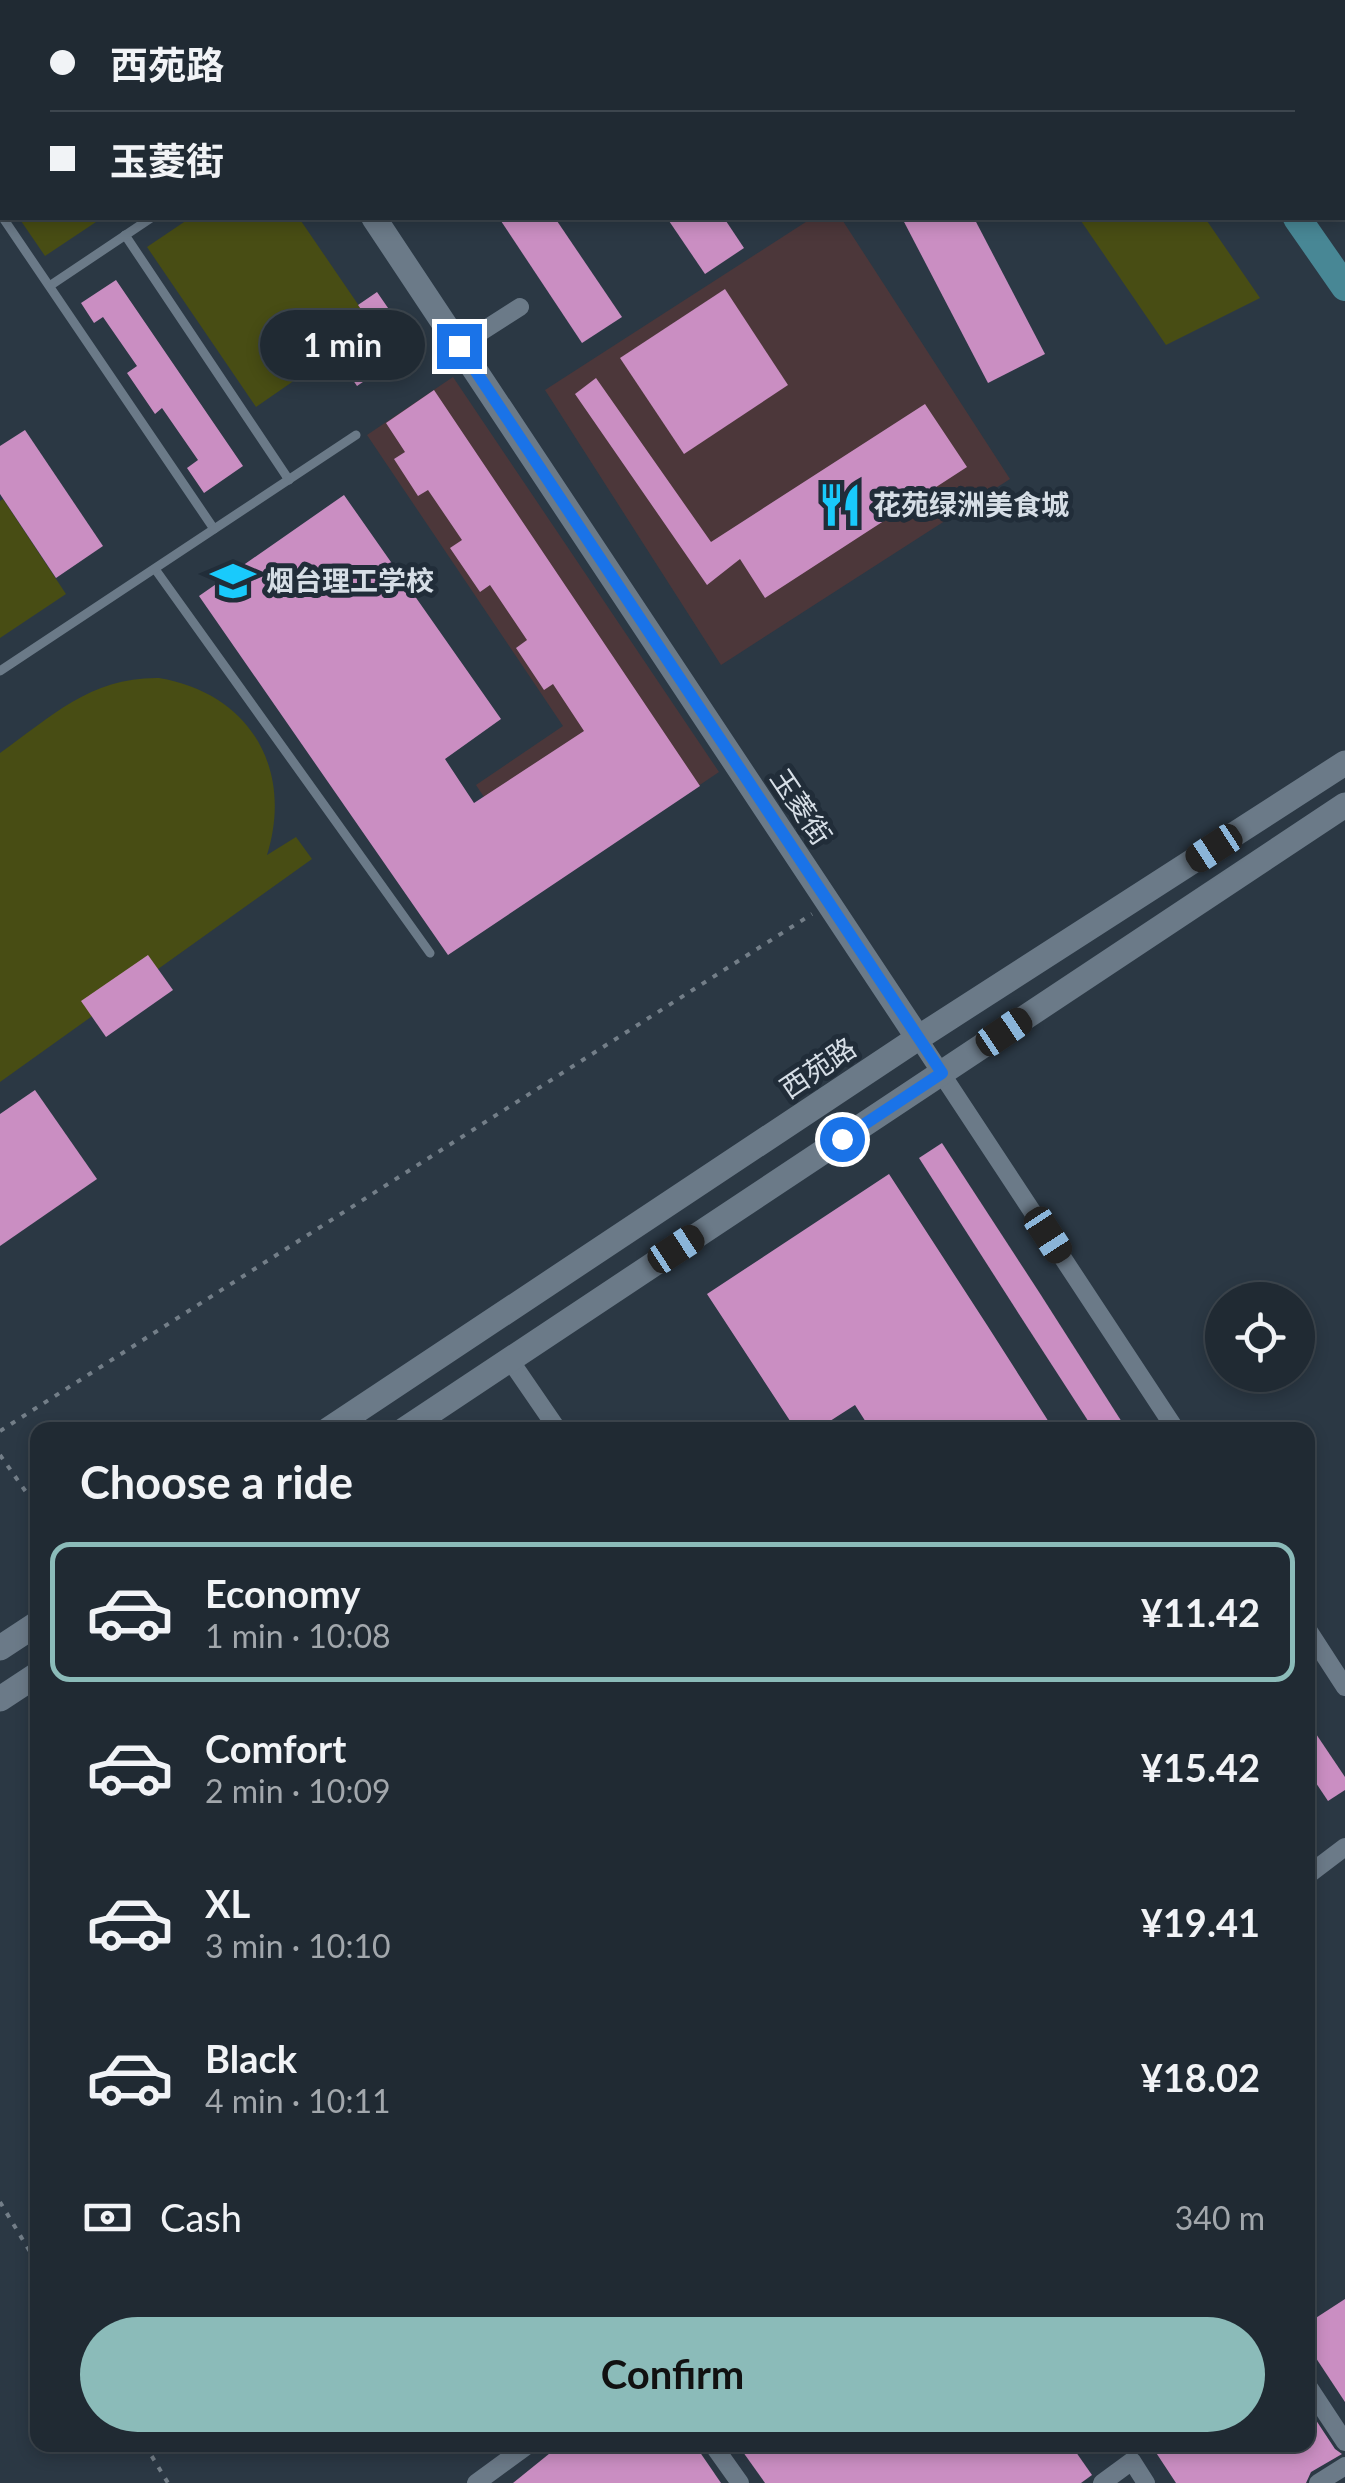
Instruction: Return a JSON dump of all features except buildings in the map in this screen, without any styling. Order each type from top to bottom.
[{"type":"main road","name":"玉菱街","points":[[375,220],[918,1038]]},
{"type":"main road","points":[[1298,220],[1345,287]]},
{"type":"main road","name":"西苑路","points":[[340,1422],[918,1038],[1345,763]]},
{"type":"main road","points":[[416,1422],[1345,804]]},
{"type":"main road","points":[[0,1648],[30,1628]]},
{"type":"main road","points":[[0,1699],[30,1679]]},
{"type":"street","points":[[459,346],[520,307]]},
{"type":"street","name":"玉菱街","points":[[918,1038],[1171,1422]]},
{"type":"street","points":[[510,1360],[553,1422]]},
{"type":"street","points":[[1315,1641],[1345,1687]]},
{"type":"street","points":[[1315,1869],[1345,1847]]},
{"type":"street","points":[[1315,2397],[1345,2442]]},
{"type":"street","points":[[476,2483],[518,2452]]},
{"type":"street","points":[[718,2452],[740,2483]]},
{"type":"street","points":[[1102,2483],[1132,2461],[1146,2483]]},
{"type":"street","points":[[1318,2483],[1345,2466]]},
{"type":"lane","points":[[5,220],[214,529]]},
{"type":"lane","points":[[51,285],[149,220]]},
{"type":"lane","points":[[125,235],[289,480]]},
{"type":"lane","points":[[0,672],[356,435]]},
{"type":"lane","points":[[155,568],[430,953]]},
{"type":"path","points":[[0,1431],[829,903]]},
{"type":"path","points":[[0,1455],[30,1498]]},
{"type":"path","points":[[0,2202],[30,2252]]},
{"type":"path","points":[[149,2452],[168,2483]]},
{"type":"shaded area","points":[[809,220],[842,220],[1010,479],[721,665],[545,390]]},
{"type":"shaded area","points":[[453,377],[719,772],[545,889],[476,785],[563,726],[367,435]]},
{"type":"green space","points":[[20,220],[99,220],[45,256]]},
{"type":"green space","points":[[187,220],[300,220],[381,338],[342,364],[334,353],[256,407],[147,247]]},
{"type":"green space","points":[[1080,220],[1206,220],[1260,298],[1166,345]]},
{"type":"green space","points":[[3,499],[66,594],[0,638],[0,501]]},
{"type":"green space","points":[[159,678],[191,686],[218,700],[240,718],[257,739],[274,793],[274,823],[267,855],[296,837],[312,859],[0,1082],[0,753],[55,713],[93,692],[135,679]]},
{"type":"place","name":"花苑绿洲美食城","points":[[840,505]]},
{"type":"place","name":"烟台理工学校","points":[[233,581]]},
{"type":"route","points":[[459,346],[942,1073],[842,1139]]}]
